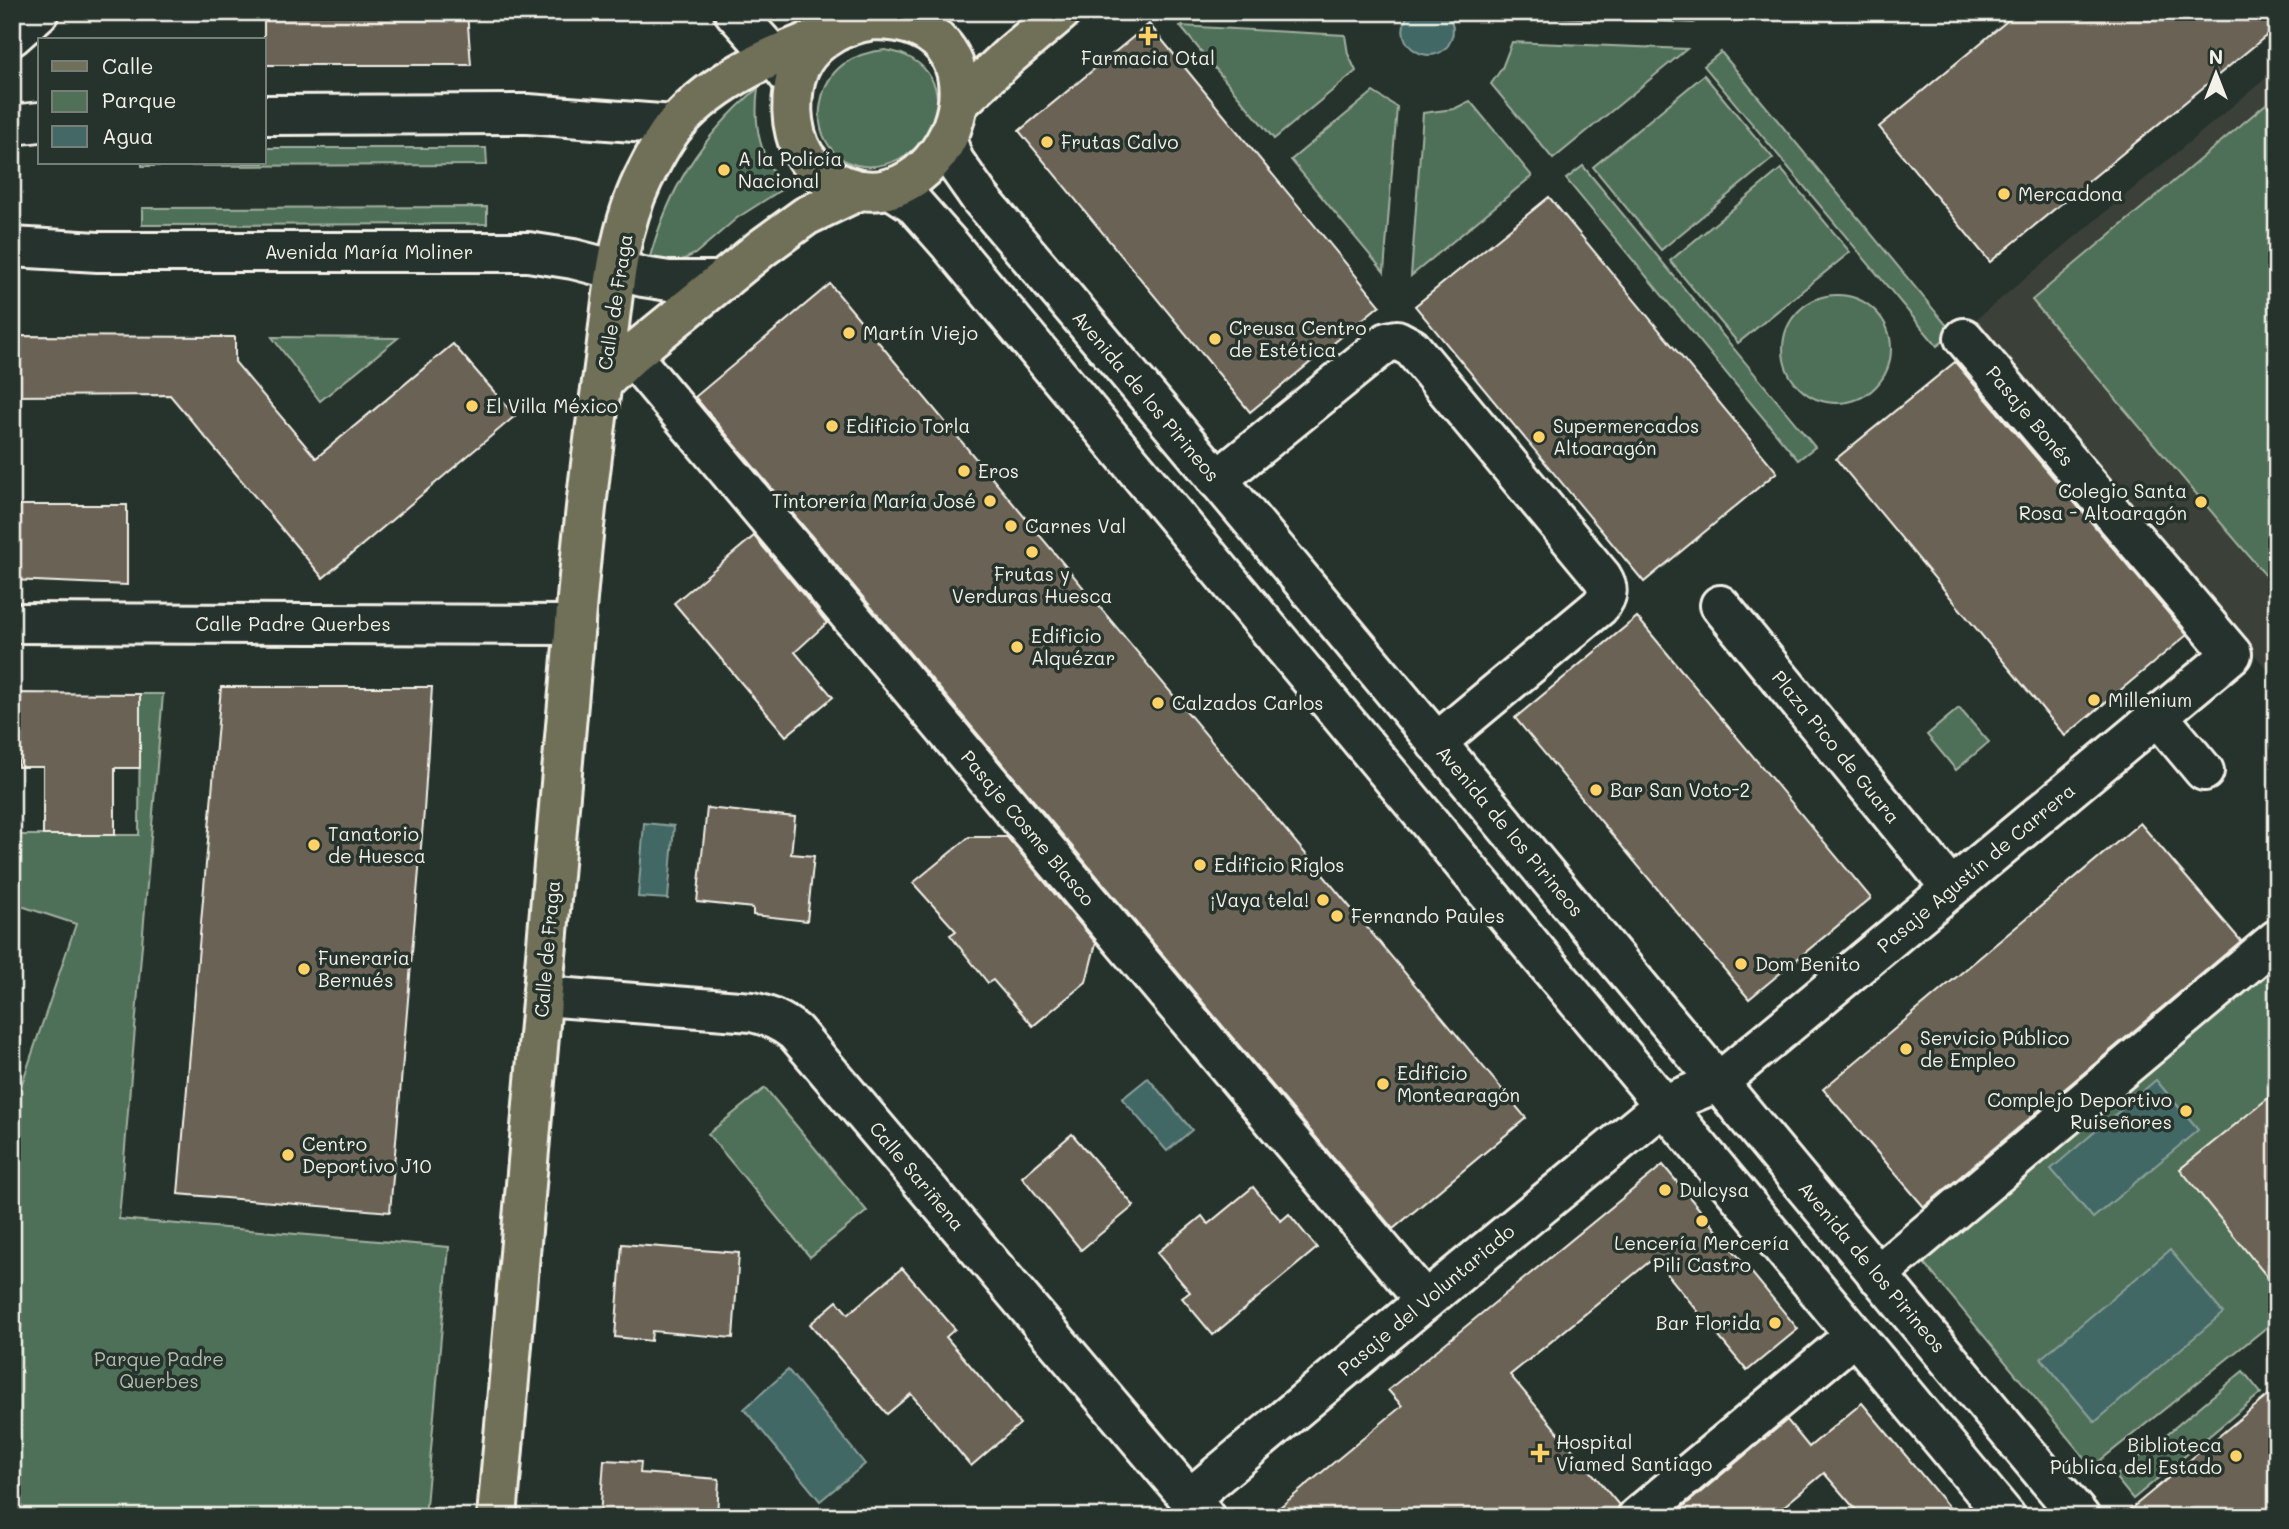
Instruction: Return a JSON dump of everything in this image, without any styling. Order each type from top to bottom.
[{"type":"main road","points":[[959,103],[1061,12]]},
{"type":"main road","points":[[924,18],[950,57],[958,79],[959,103],[947,141],[928,167],[910,179],[875,189],[834,182],[817,171],[804,157],[795,134],[784,69],[802,63],[816,45],[842,22],[924,18]]},
{"type":"main road","name":"Calle de Fraga","points":[[497,1517],[583,523],[617,271],[628,222],[642,183],[674,125],[740,72],[784,69]]},
{"type":"main road","name":"Calle de Fraga","points":[[602,383],[631,355],[806,216],[875,189]]},
{"type":"street","points":[[12,36],[39,12]]},
{"type":"street","points":[[734,12],[784,69]]},
{"type":"street","points":[[266,115],[528,114],[674,125]]},
{"type":"street","points":[[12,125],[38,122]]},
{"type":"street","name":"Avenida de los Pirineos","points":[[947,141],[954,161],[980,198],[2080,1517]]},
{"type":"street","points":[[875,189],[913,204],[950,245],[2006,1517]]},
{"type":"street","name":"Avenida María Moliner","points":[[12,247],[97,251],[528,251],[669,281],[722,281]]},
{"type":"street","name":"Pasaje Bonés","points":[[1964,338],[2232,654]]},
{"type":"street","points":[[1217,480],[1387,342],[1397,340],[1412,348],[1607,585],[1607,592],[1599,607],[1436,743]]},
{"type":"street","name":"Pasaje Cosme Blasco","points":[[631,355],[1425,1301]]},
{"type":"street","name":"Plaza Pico de Guara","points":[[1720,605],[1951,888]]},
{"type":"street","name":"Calle Padre Querbes","points":[[12,623],[575,625]]},
{"type":"street","name":"Pasaje Agustín de Carrera","points":[[1665,1104],[1719,1082],[2232,654]]},
{"type":"street","points":[[2158,716],[2204,771]]},
{"type":"street","points":[[1877,1275],[2277,939]]},
{"type":"street","name":"Calle Sariñena","points":[[543,996],[752,1013],[782,1021],[795,1032],[1192,1509]]},
{"type":"street","name":"Pasaje del Voluntariado","points":[[1192,1509],[1425,1301],[1665,1104]]},
{"type":"street","points":[[1637,1517],[1838,1349]]},
{"type":"shaded area","name":"Colegio Santa Rosa - Altoaragón","points":[[2277,69],[2277,681],[1973,322]]},
{"type":"green space","points":[[1511,12],[1684,12],[1693,23],[1512,15]]},
{"type":"green space","points":[[1180,26],[1345,35],[1348,54],[1356,71],[1274,139]]},
{"type":"green space","points":[[1512,42],[1687,49],[1553,159],[1491,84],[1502,68]]},
{"type":"green space","points":[[885,50],[913,60],[931,78],[936,90],[935,117],[921,143],[898,160],[870,166],[857,165],[844,160],[833,151],[826,140],[820,122],[821,102],[829,80],[843,64],[862,55]]},
{"type":"green space","points":[[1721,52],[1953,333],[1937,346],[1704,66]]},
{"type":"green space","points":[[1704,75],[1773,158],[1661,250],[1593,167]]},
{"type":"green space","points":[[758,88],[760,141],[769,165],[784,188],[737,218],[695,254],[664,265],[648,264],[665,212],[689,167],[719,126]]},
{"type":"green space","points":[[1373,92],[1397,107],[1384,272],[1291,160]]},
{"type":"green space","points":[[1470,101],[1532,176],[1411,276],[1423,113],[1454,109]]},
{"type":"green space","name":"Colegio Santa Rosa - Altoaragón","points":[[2266,104],[2277,117],[2277,589],[2032,300]]},
{"type":"green space","points":[[266,148],[486,148],[487,165],[142,166],[266,164]]},
{"type":"green space","points":[[1583,166],[1815,447],[1798,460],[1566,179]]},
{"type":"green space","points":[[1781,169],[1850,252],[1738,343],[1670,261]]},
{"type":"green space","points":[[487,207],[487,224],[142,225],[142,208]]},
{"type":"green space","points":[[1837,295],[1858,299],[1875,311],[1887,328],[1891,349],[1887,370],[1875,387],[1858,399],[1837,403],[1816,399],[1799,387],[1787,370],[1783,349],[1787,328],[1799,311],[1816,299]]},
{"type":"green space","points":[[272,337],[398,338],[320,401]]},
{"type":"green space","name":"Parque Padre Querbes","points":[[140,694],[163,694],[119,1219],[449,1247],[425,1517],[12,1517],[12,1113],[76,924],[12,903],[12,835],[139,835]]},
{"type":"green space","points":[[1959,708],[1989,742],[1956,770],[1927,735]]},
{"type":"green space","name":"Complejo Deportivo Ruiseñores","points":[[2277,959],[2277,1319],[2092,1467],[1919,1257]]},
{"type":"green space","points":[[765,1088],[867,1211],[810,1257],[708,1134]]},
{"type":"green space","points":[[2243,1371],[2261,1393],[2133,1499],[2115,1477]]},
{"type":"water","points":[[1410,12],[1448,14],[1453,33],[1444,50],[1425,55],[1408,45],[1404,24]]},
{"type":"water","points":[[644,823],[674,826],[668,899],[638,897]]},
{"type":"water","points":[[1148,1078],[1192,1130],[1167,1151],[1122,1099]]},
{"type":"water","points":[[2156,1080],[2198,1130],[2093,1218],[2051,1169]]},
{"type":"water","points":[[2170,1250],[2223,1313],[2095,1422],[2041,1358]]},
{"type":"water","points":[[788,1370],[865,1464],[820,1501],[744,1409]]},
{"type":"building","points":[[264,12],[467,12],[471,65],[266,65]]},
{"type":"building","name":"Mercadona","points":[[2018,12],[2277,12],[2277,27],[1990,262],[1879,127]]},
{"type":"building","points":[[1149,24],[1380,305],[1250,412],[1019,131]]},
{"type":"building","points":[[1549,197],[1777,472],[1644,582],[1415,306]]},
{"type":"building","points":[[830,284],[1526,1118],[1393,1229],[695,397]]},
{"type":"building","points":[[12,336],[235,337],[235,362],[316,458],[453,344],[515,416],[323,578],[170,395],[12,396]]},
{"type":"building","points":[[1955,362],[2187,635],[2065,736],[1836,459]]},
{"type":"building","points":[[12,505],[127,505],[127,585],[12,580]]},
{"type":"building","points":[[754,536],[827,623],[795,652],[833,697],[786,736],[674,603]]},
{"type":"building","points":[[1637,617],[1871,898],[1749,999],[1515,718]]},
{"type":"building","points":[[221,687],[432,687],[390,1212],[178,1194]]},
{"type":"building","points":[[12,693],[140,694],[140,768],[115,768],[115,835],[43,835],[43,767],[18,767],[18,760],[12,760]]},
{"type":"building","points":[[707,808],[795,817],[791,854],[814,856],[807,921],[753,915],[753,908],[697,902]]},
{"type":"building","points":[[2140,823],[2241,941],[1924,1207],[1823,1089]]},
{"type":"building","points":[[969,837],[1007,837],[1096,943],[1086,982],[1033,1026],[993,980],[988,983],[950,935],[956,931],[913,883]]},
{"type":"building","points":[[2277,1091],[2277,1289],[2180,1169]]},
{"type":"building","points":[[1072,1134],[1134,1206],[1081,1250],[1022,1177]]},
{"type":"building","points":[[1663,1165],[1798,1329],[1747,1371],[1654,1258],[1510,1375],[1619,1505],[1616,1517],[1268,1517],[1402,1406],[1388,1390]]},
{"type":"building","points":[[1253,1187],[1281,1221],[1289,1214],[1317,1248],[1213,1335],[1182,1298],[1190,1292],[1157,1253],[1202,1216],[1208,1224]]},
{"type":"building","points":[[622,1244],[739,1253],[733,1338],[652,1331],[651,1341],[615,1337]]},
{"type":"building","points":[[902,1268],[955,1329],[946,1337],[1020,1424],[971,1466],[911,1394],[887,1414],[810,1324],[837,1301],[848,1314]]},
{"type":"building","name":"Biblioteca Pública del Estado","points":[[2277,1388],[2277,1517],[2121,1517]]},
{"type":"building","points":[[1862,1403],[1957,1517],[1862,1517],[1824,1473],[1771,1517],[1671,1517],[1787,1420],[1809,1447]]},
{"type":"building","points":[[604,1460],[641,1462],[640,1473],[719,1479],[717,1517],[600,1517]]},
{"type":"place","name":"Farmacia Otal","points":[[1148,36]]},
{"type":"place","name":"Frutas Calvo","points":[[1047,142]]},
{"type":"place","name":"A la Policía Nacional","points":[[724,170]]},
{"type":"place","name":"Mercadona","points":[[2004,194]]},
{"type":"place","name":"Martín Viejo","points":[[849,333]]},
{"type":"place","name":"Creusa Centro de Estética","points":[[1215,339]]},
{"type":"place","name":"El Villa México","points":[[472,406]]},
{"type":"place","name":"Edificio Torla","points":[[832,426]]},
{"type":"place","name":"Supermercados Altoaragón","points":[[1539,437]]},
{"type":"place","name":"Eros","points":[[964,471]]},
{"type":"place","name":"Tintorería María José","points":[[990,501]]},
{"type":"place","name":"Colegio Santa Rosa - Altoaragón","points":[[2201,502]]},
{"type":"place","name":"Carnes Val","points":[[1011,526]]},
{"type":"place","name":"Frutas y Verduras Huesca","points":[[1032,552]]},
{"type":"place","name":"Edificio Alquézar","points":[[1017,647]]},
{"type":"place","name":"Millenium","points":[[2094,700]]},
{"type":"place","name":"Calzados Carlos","points":[[1158,703]]},
{"type":"place","name":"Bar San Voto-2","points":[[1596,790]]},
{"type":"place","name":"Tanatorio de Huesca","points":[[314,845]]},
{"type":"place","name":"Edificio Riglos","points":[[1200,865]]},
{"type":"place","name":"¡Vaya tela!","points":[[1323,900]]},
{"type":"place","name":"Fernando Paules","points":[[1337,916]]},
{"type":"place","name":"Dom Benito","points":[[1741,964]]},
{"type":"place","name":"Funeraria Bernués","points":[[304,969]]},
{"type":"place","name":"Servicio Público de Empleo","points":[[1906,1049]]},
{"type":"place","name":"Edificio Montearagón","points":[[1383,1084]]},
{"type":"place","name":"Complejo Deportivo Ruiseñores","points":[[2186,1111]]},
{"type":"place","name":"Centro Deportivo J10","points":[[288,1155]]},
{"type":"place","name":"Dulcysa","points":[[1665,1190]]},
{"type":"place","name":"Lencería Mercería Pili Castro","points":[[1702,1221]]},
{"type":"place","name":"Bar Florida","points":[[1775,1323]]},
{"type":"place","name":"Hospital Viamed Santiago","points":[[1540,1453]]},
{"type":"place","name":"Biblioteca Pública del Estado","points":[[2236,1456]]}]
